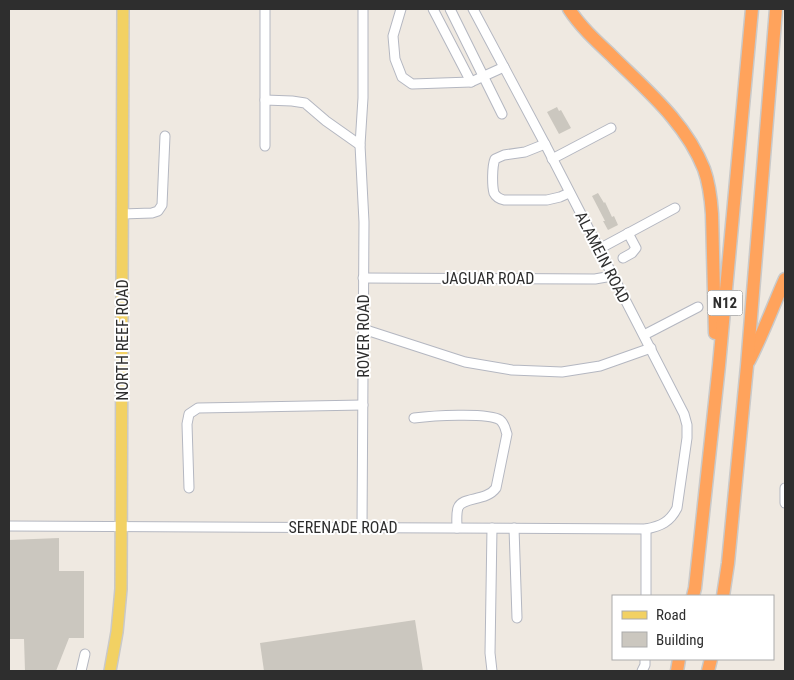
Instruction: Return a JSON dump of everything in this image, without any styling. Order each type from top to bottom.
[{"type":"highway","points":[[569,9],[576,20],[668,112],[696,150],[710,195],[714,342],[719,365]]},
{"type":"highway","name":"N12","points":[[693,595],[719,365],[752,9]]},
{"type":"highway","name":"N12","points":[[723,595],[728,563],[747,366],[776,9]]},
{"type":"highway","points":[[747,366],[760,340],[785,279]]},
{"type":"main road","name":"NORTH REEF ROAD","points":[[110,671],[119,616],[121,589],[123,9]]},
{"type":"street","points":[[265,9],[265,146]]},
{"type":"street","name":"ROVER ROAD","points":[[362,528],[364,222],[360,145],[363,98],[363,9]]},
{"type":"street","points":[[402,9],[393,36],[395,59],[402,77],[412,84],[471,82],[504,67]]},
{"type":"street","points":[[432,9],[471,82]]},
{"type":"street","points":[[450,9],[502,114]]},
{"type":"street","name":"ALAMEIN ROAD","points":[[473,9],[684,414],[687,425],[686,438],[677,508],[673,515]]},
{"type":"street","points":[[265,100],[305,103],[326,121],[360,145]]},
{"type":"street","points":[[552,159],[611,128]]},
{"type":"street","points":[[122,214],[152,213],[158,211],[162,205],[165,136]]},
{"type":"street","points":[[545,144],[525,152],[504,155],[495,159],[493,164],[493,187],[495,194],[498,198],[504,200],[547,200],[560,197],[569,192]]},
{"type":"street","points":[[599,249],[676,208]]},
{"type":"street","points":[[623,258],[636,248],[628,233]]},
{"type":"street","name":"JAGUAR ROAD","points":[[364,278],[595,279],[612,276]]},
{"type":"street","points":[[644,335],[698,307]]},
{"type":"street","points":[[363,329],[464,362],[512,370],[562,372],[600,366],[650,348]]},
{"type":"street","points":[[189,488],[187,424],[189,414],[198,408],[363,405]]},
{"type":"street","points":[[414,418],[444,415],[485,416],[500,420],[504,426],[506,434],[496,488],[492,493],[484,497],[465,501],[461,504],[458,509],[457,528]]},
{"type":"street","points":[[785,488],[785,503]]},
{"type":"street","name":"SERENADE ROAD","points":[[9,526],[646,529],[657,527],[673,515]]},
{"type":"street","points":[[492,528],[490,652],[492,671]]},
{"type":"street","points":[[514,528],[517,618]]},
{"type":"street","points":[[646,529],[646,595]]},
{"type":"street","points":[[81,671],[85,654]]},
{"type":"building","points":[[557,107],[559,111],[561,110],[571,128],[559,134],[547,112]]},
{"type":"building","points":[[598,193],[618,225],[608,230],[592,196]]},
{"type":"building","points":[[59,538],[59,571],[84,571],[84,638],[69,638],[56,671],[25,671],[24,639],[9,639],[9,540]]},
{"type":"building","points":[[415,620],[423,671],[264,671],[260,643]]}]
